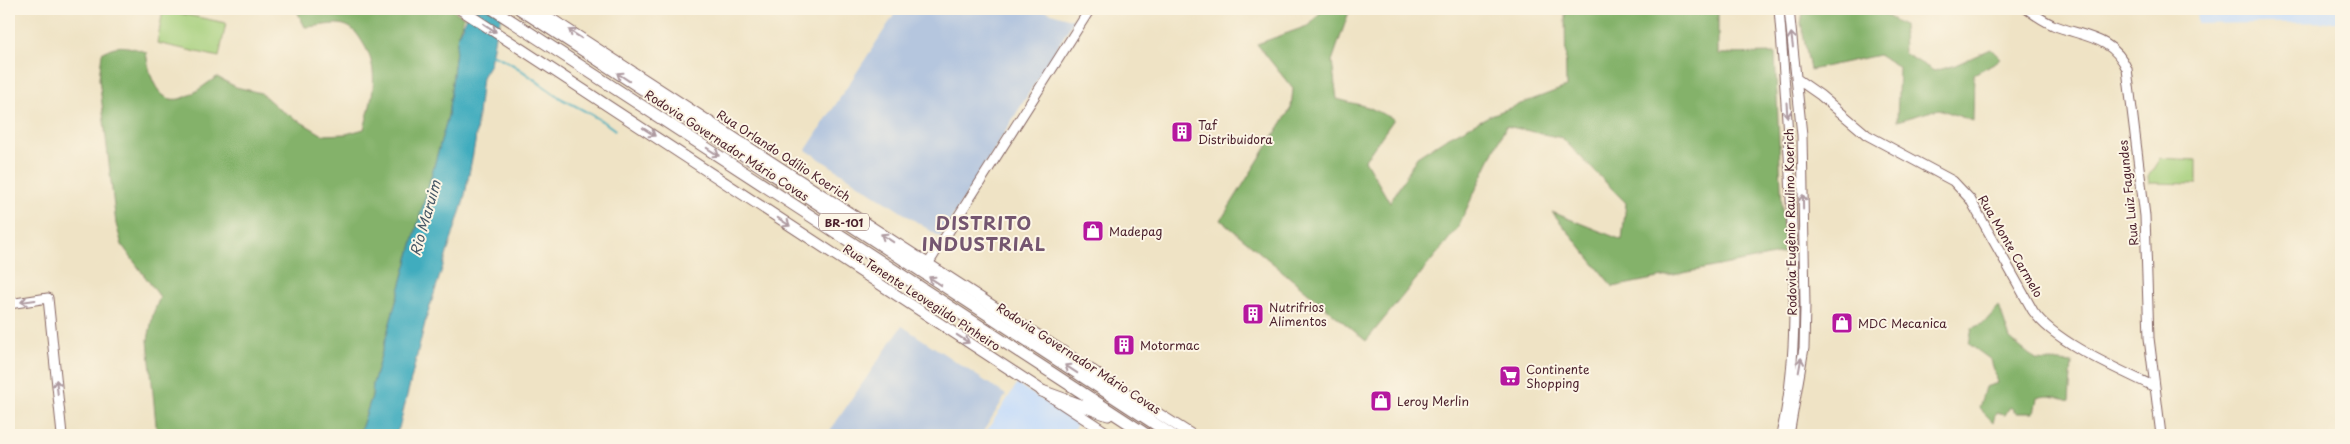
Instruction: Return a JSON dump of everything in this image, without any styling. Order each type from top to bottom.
[{"type":"highway","name":"Rodovia Governador Mário Covas","points":[[493,9],[1147,435]]},
{"type":"highway","name":"Rodovia Governador Mário Covas","points":[[520,9],[536,12],[712,136],[1172,435]]},
{"type":"highway","points":[[1092,371],[1156,425]]},
{"type":"highway","points":[[1042,391],[1124,421]]},
{"type":"main road","name":"Rua Tenente Leovegildo Pinheiro","points":[[460,9],[1110,435]]},
{"type":"main road","points":[[928,264],[1090,9]]},
{"type":"main road","name":"Rodovia Eugênio Raulino Koerich","points":[[1780,9],[1789,146],[1794,295],[1792,354],[1780,435]]},
{"type":"main road","name":"Rodovia Eugênio Raulino Koerich","points":[[1789,9],[1802,136],[1805,306],[1804,348],[1789,435]]},
{"type":"main road","name":"Rua Luiz Fagundes","points":[[2027,9],[2053,25],[2109,45],[2120,56],[2127,70],[2145,216],[2149,338],[2161,435]]},
{"type":"main road","name":"Rua Orlando Odílio Koerich","points":[[536,12],[1192,435]]},
{"type":"main road","name":"Rua Monte Carmelo","points":[[1797,79],[1873,139],[1906,154],[1958,185],[1970,199],[2028,302],[2046,327],[2069,343],[2155,387]]},
{"type":"main road","points":[[9,304],[48,298],[62,435]]},
{"type":"shaded area","points":[[898,9],[1038,9],[1074,20],[940,237],[806,150]]},
{"type":"shaded area","points":[[2197,9],[2341,9],[2341,22],[2198,24]]},
{"type":"shaded area","points":[[902,326],[1006,395],[981,435],[827,435]]},
{"type":"shaded area","points":[[1017,384],[1078,423],[1070,435],[984,435]]},
{"type":"green space","points":[[296,9],[451,9],[464,17],[458,34],[448,116],[373,384],[372,396],[359,435],[157,435],[148,340],[153,314],[160,297],[122,245],[116,224],[99,78],[102,53],[118,47],[129,47],[146,52],[149,70],[156,87],[169,98],[177,99],[188,96],[217,77],[236,87],[261,93],[279,109],[323,135],[346,134],[364,129],[372,96],[373,75],[369,54],[363,43],[353,30],[344,25],[305,27]]},
{"type":"green space","points":[[1323,9],[1350,9],[1332,61],[1337,99],[1368,107],[1394,119],[1365,160],[1390,203],[1417,157],[1445,139],[1491,115],[1566,87],[1565,11],[1569,9],[1718,9],[1718,54],[1775,53],[1784,253],[1613,287],[1552,212],[1622,240],[1626,203],[1562,138],[1506,126],[1457,229],[1366,341],[1221,220],[1291,108],[1293,89],[1257,44],[1310,25]]},
{"type":"green space","points":[[1804,9],[1875,9],[1903,25],[1904,53],[1934,71],[1953,66],[1991,49],[2001,59],[1974,74],[1973,121],[1939,109],[1897,121],[1899,67],[1879,55],[1810,70],[1801,23]]},
{"type":"green space","points":[[163,10],[226,23],[219,57],[157,43]]},
{"type":"green space","points":[[2160,158],[2197,160],[2197,184],[2149,183],[2148,177]]},
{"type":"green space","points":[[1999,306],[2010,339],[2036,360],[2072,363],[2069,401],[2049,396],[2037,398],[2034,413],[2017,413],[2010,407],[2005,415],[1996,413],[1993,422],[1979,408],[1985,387],[1998,383],[1991,360],[1969,344],[1972,328],[1984,323]]},
{"type":"water","name":"Rio Maruim","points":[[471,9],[506,9],[496,30],[490,64],[482,77],[475,143],[464,200],[426,319],[399,428],[395,435],[359,435],[372,396],[373,384],[448,116],[458,34]]},
{"type":"waterway","points":[[490,54],[509,62],[562,99],[596,117],[615,130]]},
{"type":"place","name":"Taf Distribuidora","points":[[1182,132]]},
{"type":"place","name":"Madepag","points":[[1093,231]]},
{"type":"place","name":"Nutrifrios Alimentos","points":[[1253,314]]},
{"type":"place","name":"MDC Mecanica","points":[[1842,323]]},
{"type":"place","name":"Motormac","points":[[1124,345]]},
{"type":"place","name":"Continente Shopping","points":[[1510,376]]},
{"type":"place","name":"Leroy Merlin","points":[[1381,401]]},
{"type":"district","name":"DISTRITO INDUSTRIAL","points":[[984,232]]}]
